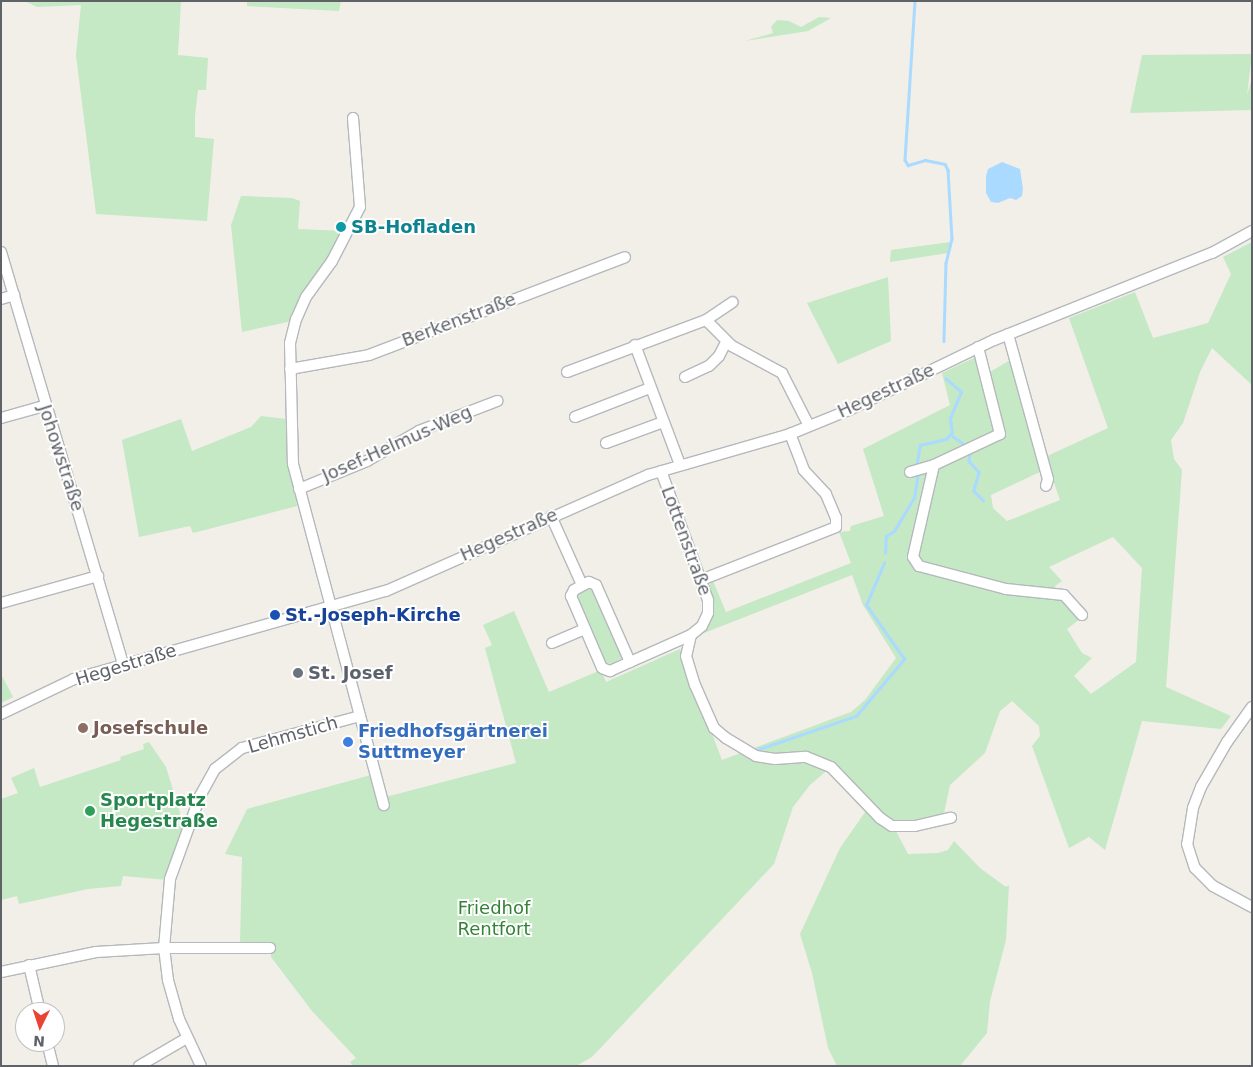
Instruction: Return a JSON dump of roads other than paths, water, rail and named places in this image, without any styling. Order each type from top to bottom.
[{"type":"street","points":[[353,118],[360,207],[296,319],[290,369],[293,464],[384,805]]},
{"type":"street","name":"Hegestraße","points":[[1,714],[74,679],[386,591],[551,516],[661,471],[790,434],[1008,334],[1212,253],[1252,231]]},
{"type":"street","name":"Johowstraße","points":[[1,252],[44,406],[98,576],[123,664]]},
{"type":"street","name":"Berkenstraße","points":[[290,369],[370,355],[625,257]]},
{"type":"street","points":[[1,299],[14,295]]},
{"type":"street","points":[[567,372],[706,320],[733,302]]},
{"type":"street","points":[[706,320],[729,344],[782,373],[809,426]]},
{"type":"street","points":[[1008,334],[1048,479],[1046,486]]},
{"type":"street","points":[[685,377],[709,366],[729,344]]},
{"type":"street","points":[[635,345],[680,465]]},
{"type":"street","points":[[910,472],[934,464],[1000,434],[978,347]]},
{"type":"street","points":[[575,417],[650,388]]},
{"type":"street","name":"Josef-Helmus-Weg","points":[[299,489],[367,461],[419,431],[497,401]]},
{"type":"street","points":[[1,418],[44,406]]},
{"type":"street","points":[[606,443],[663,422]]},
{"type":"street","points":[[701,580],[836,527],[836,518],[826,494],[800,464],[790,434]]},
{"type":"street","points":[[934,464],[913,556],[919,566],[1006,589],[1064,595],[1082,615]]},
{"type":"street","name":"Lottenstraße","points":[[582,586],[574,590],[571,596],[602,668],[610,671],[691,634],[702,626],[708,612],[708,600],[661,471]]},
{"type":"street","points":[[551,516],[582,586],[590,582],[596,585],[630,662]]},
{"type":"street","points":[[1,603],[98,576]]},
{"type":"street","points":[[552,642],[585,629]]},
{"type":"street","points":[[691,634],[686,656],[695,685],[714,728],[726,738],[756,756],[775,759],[806,757],[831,767],[880,818],[892,826],[915,826],[951,818]]},
{"type":"street","points":[[1252,707],[1226,742],[1202,784],[1193,808],[1187,844],[1196,868],[1213,886],[1252,907]]},
{"type":"street","name":"Lehmstich","points":[[201,1066],[187,1038],[171,993],[164,948],[170,879],[200,796],[215,769],[242,748],[360,716]]},
{"type":"street","points":[[1,972],[96,952],[164,948],[270,948]]},
{"type":"street","points":[[29,966],[38,1002]]},
{"type":"street","points":[[139,1066],[187,1038]]},
{"type":"street","points":[[50,1052],[53,1066]]},
{"type":"water","points":[[1002,162],[1020,169],[1023,189],[1022,196],[1016,200],[1010,198],[998,203],[991,202],[986,193],[986,176],[988,169]]},
{"type":"waterway","points":[[915,1],[905,160],[908,165],[925,160],[945,164],[948,170],[952,239],[946,263],[944,341]]},
{"type":"waterway","points":[[916,467],[920,445],[946,439],[952,433],[950,418],[961,392],[946,379]]},
{"type":"waterway","points":[[951,435],[967,446]]},
{"type":"waterway","points":[[970,453],[969,461],[979,472],[974,491],[983,500]]},
{"type":"waterway","points":[[885,553],[886,536],[894,531],[914,498],[918,472]]},
{"type":"waterway","points":[[759,749],[856,716],[904,659],[866,605],[884,563]]},
{"type":"place","name":"SB-Hofladen","points":[[341,227]]},
{"type":"place","name":"St.-Joseph-Kirche","points":[[275,615]]},
{"type":"place","name":"St. Josef","points":[[298,673]]},
{"type":"place","name":"Josefschule","points":[[83,728]]},
{"type":"place","name":"Friedhofsgärtnerei Suttmeyer","points":[[348,742]]},
{"type":"place","name":"Sportplatz Hegestraße","points":[[90,811]]},
{"type":"park label","name":"Friedhof Rentfort","points":[[494,920]]}]
